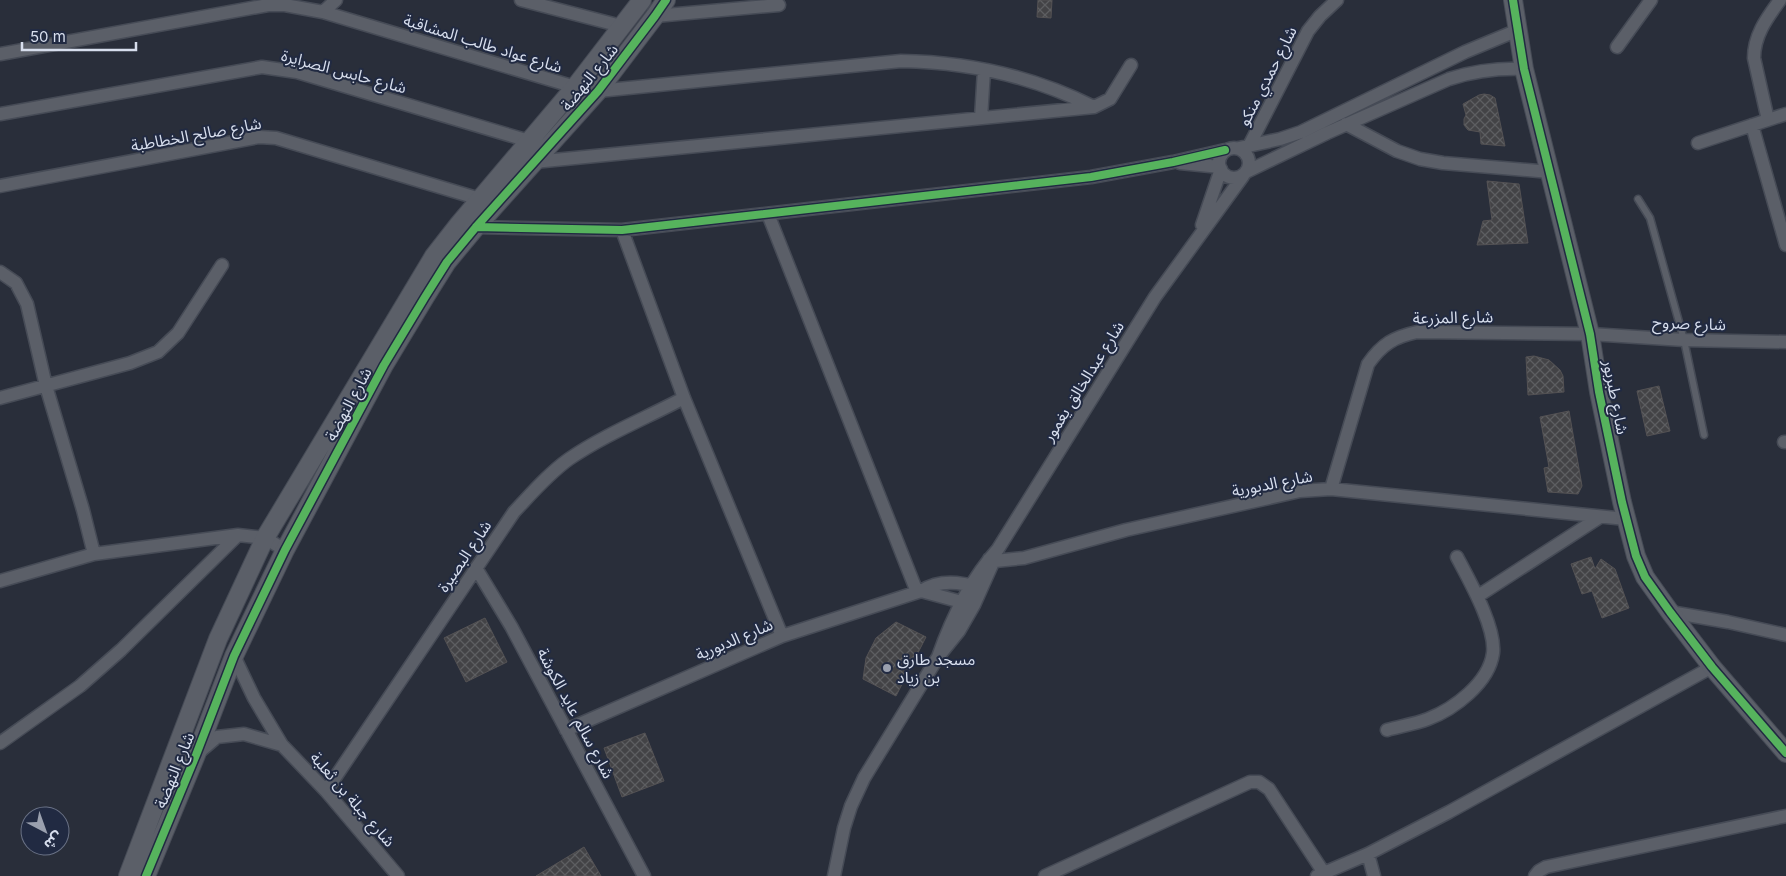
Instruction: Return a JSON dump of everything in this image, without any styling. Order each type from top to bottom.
[{"type":"street","points":[[323,12],[336,0]]},
{"type":"street","points":[[521,0],[621,26]]},
{"type":"street","name":"شارع النهضة","points":[[128,876],[218,639],[265,538],[420,277],[459,224],[575,87],[642,0]]},
{"type":"street","name":"شارع النهضة","points":[[146,876],[234,656],[285,550],[384,365],[447,262],[598,90],[666,0]]},
{"type":"street","name":"شارع حمدي منكو","points":[[1244,147],[1308,31],[1336,0]]},
{"type":"street","name":"شارع طبربور","points":[[1513,0],[1524,69],[1590,334],[1626,519],[1636,556],[1645,577],[1670,612],[1712,667],[1786,753]]},
{"type":"street","points":[[1617,47],[1651,0]]},
{"type":"street","points":[[1768,120],[1754,58],[1754,48],[1763,24],[1780,0]]},
{"type":"street","name":"شارع عواد طالب المشاقبة","points":[[0,54],[268,5],[284,5],[323,12],[575,87]]},
{"type":"street","points":[[655,16],[779,5]]},
{"type":"street","points":[[476,227],[622,230],[1091,177],[1173,162],[1235,147],[1244,147],[1280,139],[1300,132],[1465,52],[1518,30]]},
{"type":"street","points":[[598,90],[901,61],[956,64],[984,70],[1040,84],[1068,94],[1094,107]]},
{"type":"street","points":[[534,162],[1094,107],[1110,99],[1131,65]]},
{"type":"street","name":"شارع حابس الصرايرة","points":[[0,114],[262,67],[297,72],[529,141]]},
{"type":"street","points":[[1225,150],[1220,160],[1220,168],[1224,174],[1233,178],[1346,124],[1464,74],[1496,69],[1524,69]]},
{"type":"street","points":[[981,118],[984,70]]},
{"type":"street","points":[[1698,142],[1786,114]]},
{"type":"street","points":[[1346,124],[1397,151],[1420,159],[1443,163],[1550,172]]},
{"type":"street","points":[[1752,125],[1786,245]]},
{"type":"street","name":"شارع صالح الخطاطبة","points":[[0,186],[259,137],[276,138],[480,199]]},
{"type":"street","points":[[1244,147],[1250,164],[1245,173]]},
{"type":"street","points":[[1173,162],[1220,168]]},
{"type":"street","name":"شارع عبدالخالق يغمور","points":[[1200,233],[1220,168]]},
{"type":"street","name":"شارع عبدالخالق يغمور","points":[[834,876],[844,828],[851,806],[864,778],[938,657],[959,631],[967,604],[994,556],[1155,296],[1245,173]]},
{"type":"street","points":[[768,214],[919,592],[967,604]]},
{"type":"street","points":[[622,230],[684,398],[782,636]]},
{"type":"street","points":[[0,398],[130,363],[158,352],[178,333],[222,265]]},
{"type":"street","points":[[0,272],[16,283],[27,304],[46,386],[83,510],[94,554]]},
{"type":"street","name":"شارع المزرعة","points":[[1331,489],[1368,364],[1386,344],[1400,336],[1417,332],[1590,334]]},
{"type":"street","name":"شارع صروح","points":[[1590,334],[1684,340],[1786,342]]},
{"type":"street","name":"شارع البصيرة","points":[[326,791],[514,512],[548,476],[576,454],[684,398]]},
{"type":"street","name":"شارع الدبورية","points":[[994,556],[1024,558],[1126,530],[1281,495],[1300,491],[1331,489],[1626,519]]},
{"type":"street","points":[[1478,596],[1600,516]]},
{"type":"street","points":[[0,742],[80,686],[121,650],[238,535]]},
{"type":"street","points":[[0,581],[94,554],[238,535],[265,538],[285,550]]},
{"type":"street","points":[[1387,730],[1428,719],[1445,711],[1474,690],[1488,670],[1493,652],[1490,631],[1478,596],[1457,557]]},
{"type":"street","name":"شارع سالم عايد الكوشة","points":[[476,568],[511,626],[644,876]]},
{"type":"street","name":"شارع الدبورية","points":[[566,730],[782,636],[919,592],[929,586],[948,582],[976,587]]},
{"type":"street","points":[[1670,612],[1786,635]]},
{"type":"street","name":"شارع جبلة بن ثعلبة","points":[[234,656],[254,698],[282,745],[326,791],[398,876]]},
{"type":"street","points":[[1045,876],[1250,782],[1259,782],[1269,789],[1320,875],[1368,854],[1712,667]]},
{"type":"street","points":[[196,755],[217,737],[244,734],[282,745]]},
{"type":"street","points":[[1535,876],[1539,871],[1546,868],[1786,816]]},
{"type":"street","points":[[1368,854],[1374,876]]},
{"type":"lane","points":[[1638,198],[1650,218],[1684,340],[1704,435]]},
{"type":"building","points":[[1038,0],[1052,0],[1051,18],[1037,17]]},
{"type":"building","points":[[1484,94],[1495,98],[1505,146],[1481,144],[1480,132],[1468,130],[1464,125],[1466,115],[1463,104]]},
{"type":"building","points":[[1487,181],[1519,184],[1528,243],[1477,245],[1483,221],[1492,220]]},
{"type":"building","points":[[1534,356],[1549,360],[1560,370],[1563,376],[1564,392],[1528,395],[1526,357]]},
{"type":"building","points":[[1659,386],[1670,431],[1647,436],[1637,391]]},
{"type":"building","points":[[1569,411],[1582,486],[1578,494],[1548,492],[1544,468],[1549,467],[1540,417]]},
{"type":"building","points":[[1591,557],[1595,569],[1601,559],[1615,569],[1629,608],[1602,618],[1592,591],[1582,594],[1571,564]]},
{"type":"building","points":[[485,618],[507,662],[466,682],[444,638]]},
{"type":"building","name":"مسجد طارق بن زياد","points":[[896,622],[926,637],[896,696],[863,679],[866,658],[876,638]]},
{"type":"building","points":[[645,733],[664,781],[622,797],[604,748]]},
{"type":"building","points":[[584,847],[601,876],[536,876]]},
{"type":"cycle path","points":[[146,876],[234,656],[285,550],[384,365],[447,262],[598,91],[666,0]]},
{"type":"cycle path","points":[[1513,0],[1524,69],[1590,334],[1599,392],[1622,502],[1636,556],[1645,577],[1670,612],[1712,667],[1786,753]]},
{"type":"cycle path","points":[[476,227],[622,230],[1091,177],[1225,150]]},
{"type":"place","name":"مسجد طارق بن زياد","points":[[887,668]]}]
